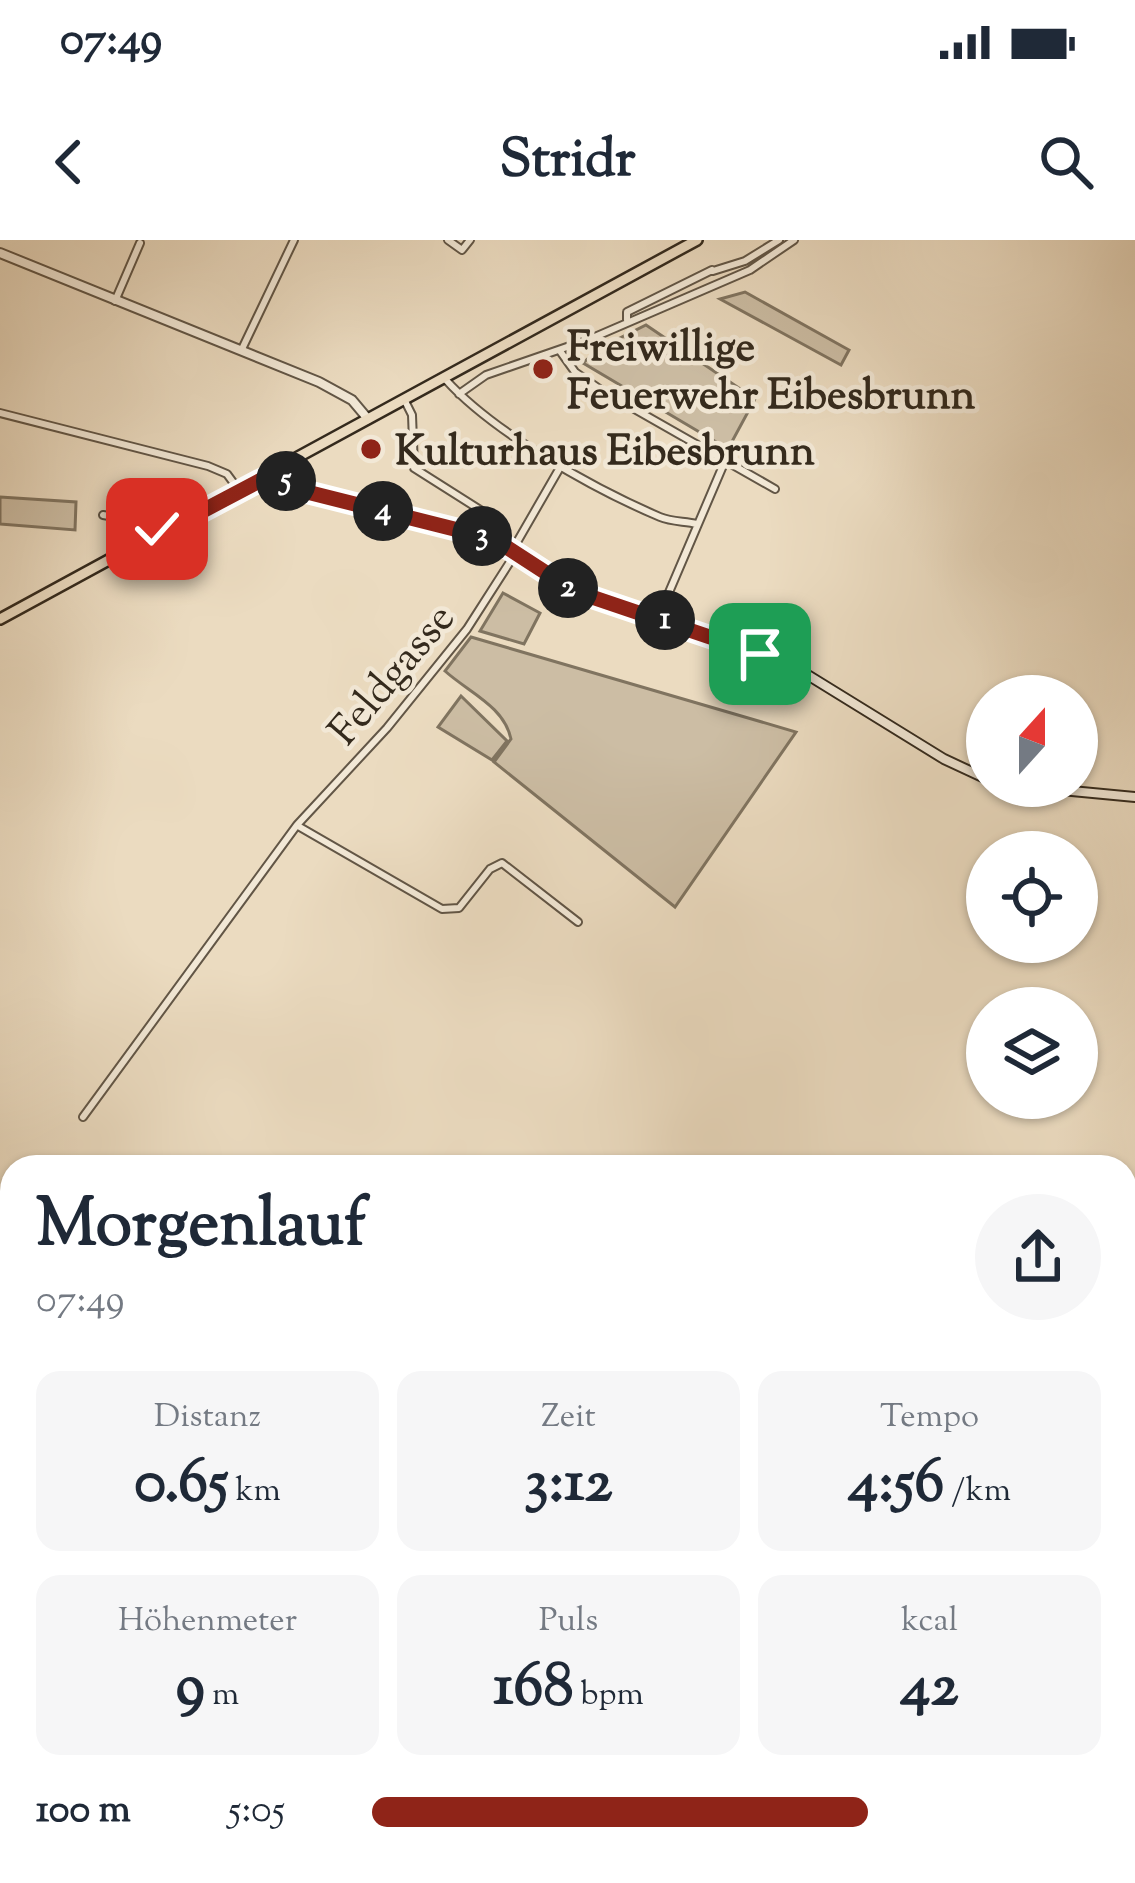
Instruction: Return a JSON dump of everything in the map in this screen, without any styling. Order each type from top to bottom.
[{"type":"main road","points":[[0,619],[697,240]]},
{"type":"main road","points":[[0,253],[346,395],[369,421]]},
{"type":"main road","points":[[278,471],[303,491],[494,539],[574,591],[798,670],[966,770]]},
{"type":"main road","points":[[1098,794],[1135,797]]},
{"type":"street","points":[[242,350],[294,240]]},
{"type":"street","points":[[448,240],[462,250],[470,240]]},
{"type":"street","points":[[628,320],[627,312],[642,302],[745,260],[779,240]]},
{"type":"street","points":[[459,394],[487,375],[560,351],[750,270],[794,240]]},
{"type":"street","points":[[115,301],[140,243]]},
{"type":"street","points":[[745,260],[750,270]]},
{"type":"street","points":[[712,270],[716,283]]},
{"type":"street","points":[[560,351],[574,373],[775,488]]},
{"type":"street","points":[[446,380],[459,394],[562,464],[661,517],[697,524]]},
{"type":"street","points":[[406,401],[414,468],[485,513],[494,539]]},
{"type":"street","points":[[1,416],[208,466],[227,474],[240,492]]},
{"type":"street","points":[[658,618],[724,461]]},
{"type":"street","name":"Feldgasse","points":[[83,1117],[297,825],[387,728],[467,629],[562,464]]},
{"type":"street","points":[[103,514],[145,522],[161,533]]},
{"type":"street","points":[[297,825],[442,909],[459,908],[490,868],[502,863],[578,922]]},
{"type":"shaded area","points":[[745,292],[849,350],[841,365],[720,299]]},
{"type":"shaded area","points":[[646,325],[755,399],[728,449],[583,363],[600,348]]},
{"type":"shaded area","points":[[0,497],[76,502],[75,530],[0,524]]},
{"type":"shaded area","points":[[503,593],[540,613],[524,644],[480,631]]},
{"type":"shaded area","points":[[471,637],[796,732],[675,907],[494,762],[511,739],[507,727],[493,709],[445,671]]},
{"type":"shaded area","points":[[461,696],[507,741],[492,760],[438,727]]},
{"type":"place","name":"Freiwillige Feuerwehr Eibesbrunn","points":[[543,369]]},
{"type":"place","name":"Kulturhaus Eibesbrunn","points":[[371,449]]},
{"type":"route","points":[[157,529],[161,533],[278,471],[303,491],[494,539],[574,591],[760,654]]}]
